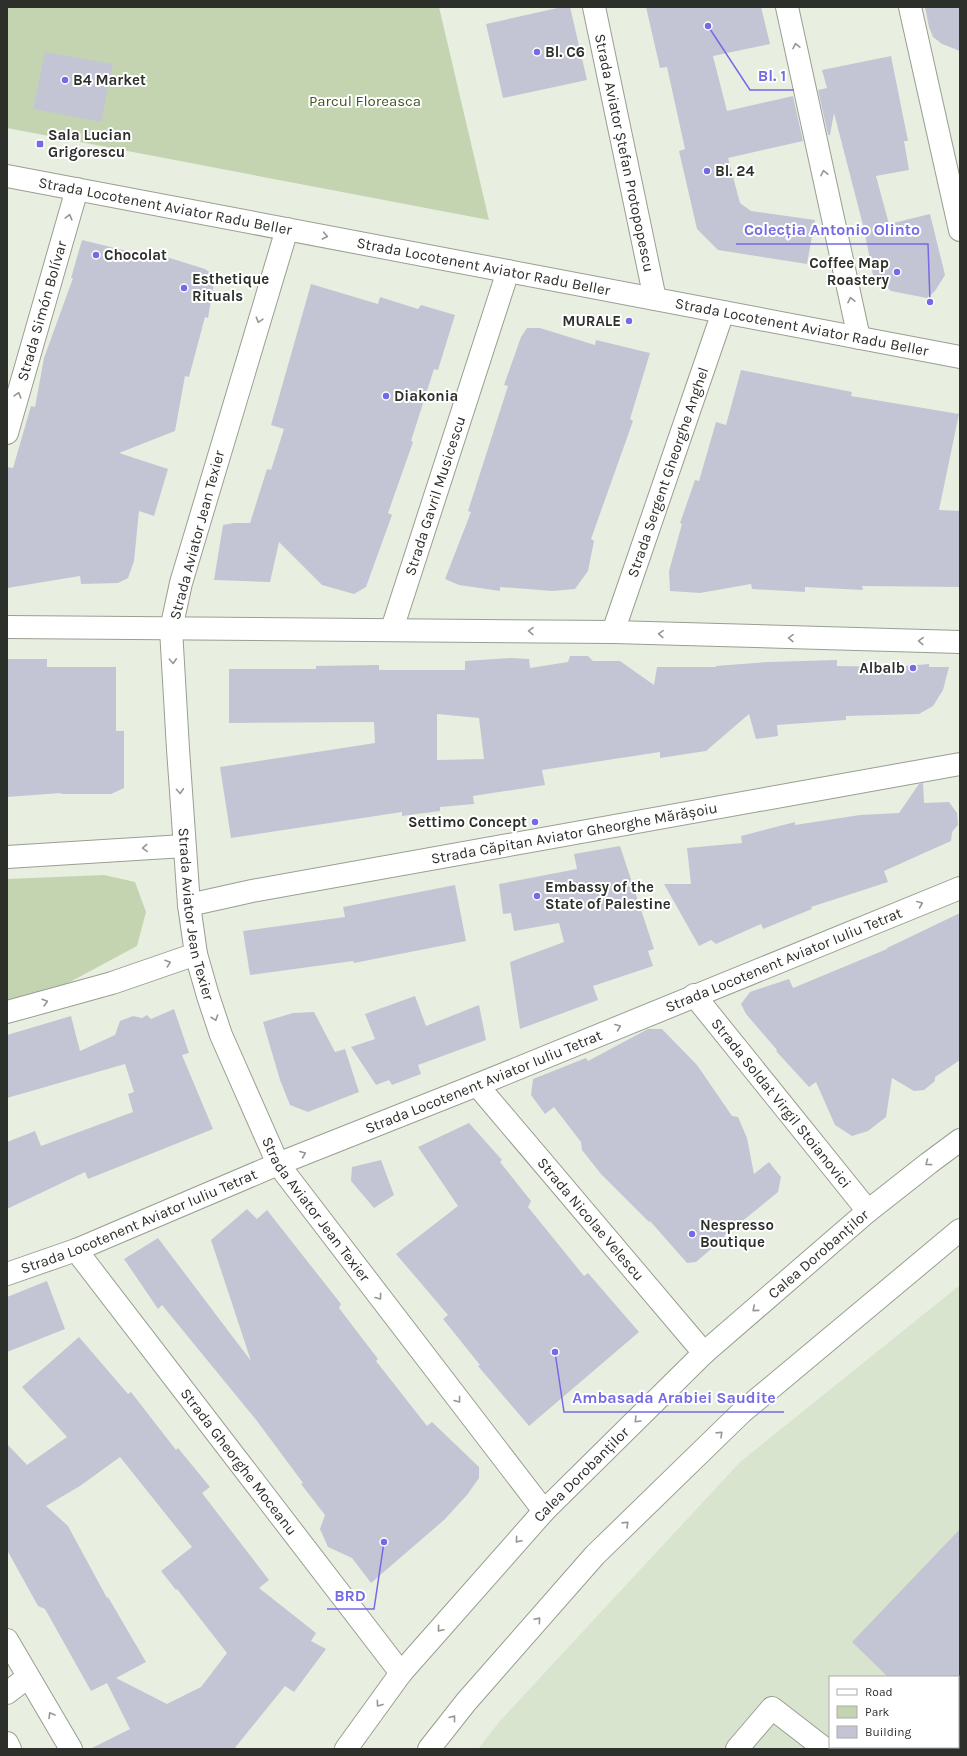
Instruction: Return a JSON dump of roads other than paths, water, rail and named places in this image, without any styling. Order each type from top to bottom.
[{"type":"street","name":"Strada Aviator Ștefan Protopopescu","points":[[594,7],[655,299]]},
{"type":"street","points":[[788,7],[859,338]]},
{"type":"street","points":[[910,7],[960,230]]},
{"type":"street","name":"Strada Locotenent Aviator Radu Beller","points":[[7,176],[960,357]]},
{"type":"street","name":"Strada Simón Bolívar","points":[[7,433],[77,189]]},
{"type":"street","name":"Strada Aviator Jean Texier","points":[[286,229],[181,583],[171,628],[184,846],[189,905],[196,954],[221,1035],[278,1164],[544,1511]]},
{"type":"street","name":"Strada Gavril Musicescu","points":[[392,629],[508,271]]},
{"type":"street","name":"Strada Sergent Gheorghe Anghel","points":[[613,632],[723,312]]},
{"type":"street","points":[[7,627],[613,632],[960,642]]},
{"type":"street","name":"Strada Căpitan Aviator Gheorghe Mărășoiu","points":[[189,905],[252,891],[960,764]]},
{"type":"street","points":[[7,857],[184,846]]},
{"type":"street","name":"Strada Locotenent Aviator Iuliu Tetrat","points":[[7,1274],[76,1250],[278,1164],[477,1085],[960,888]]},
{"type":"street","points":[[7,1012],[112,983],[196,954]]},
{"type":"street","name":"Strada Soldat Virgil Stoianovici","points":[[694,996],[868,1212]]},
{"type":"street","name":"Strada Nicolae Velescu","points":[[477,1085],[704,1353]]},
{"type":"street","name":"Calea Dorobanților","points":[[346,1749],[402,1673],[544,1511],[704,1353],[868,1212],[960,1140]]},
{"type":"street","points":[[429,1749],[466,1702],[601,1549],[742,1412],[960,1230]]},
{"type":"street","name":"Strada Gheorghe Moceanu","points":[[76,1250],[402,1673]]},
{"type":"street","points":[[7,1640],[71,1749]]},
{"type":"street","points":[[7,1693],[28,1677]]},
{"type":"street","points":[[738,1749],[772,1708],[825,1749]]},
{"type":"street","points":[[7,1744],[10,1749]]},
{"type":"place","name":"Bl. 1","points":[[708,26]]},
{"type":"place","name":"Bl. C6","points":[[537,52]]},
{"type":"place","name":"B4 Market","points":[[65,80]]},
{"type":"place","name":"Sala Lucian Grigorescu","points":[[40,144]]},
{"type":"place","name":"Bl. 24","points":[[707,171]]},
{"type":"place","name":"Chocolat","points":[[96,255]]},
{"type":"place","name":"Coffee Map Roastery","points":[[897,272]]},
{"type":"place","name":"Esthetique Rituals","points":[[184,288]]},
{"type":"place","name":"Colecția Antonio Olinto","points":[[930,302]]},
{"type":"place","name":"MURALE","points":[[629,321]]},
{"type":"place","name":"Diakonia","points":[[386,396]]},
{"type":"place","name":"Albalb","points":[[913,668]]},
{"type":"place","name":"Settimo Concept","points":[[535,822]]},
{"type":"place","name":"Embassy of the State of Palestine","points":[[537,896]]},
{"type":"place","name":"Nespresso Boutique","points":[[692,1234]]},
{"type":"place","name":"Ambasada Arabiei Saudite","points":[[555,1352]]},
{"type":"place","name":"BRD","points":[[384,1542]]},
{"type":"park label","name":"Parcul Floreasca","points":[[365,101]]}]
